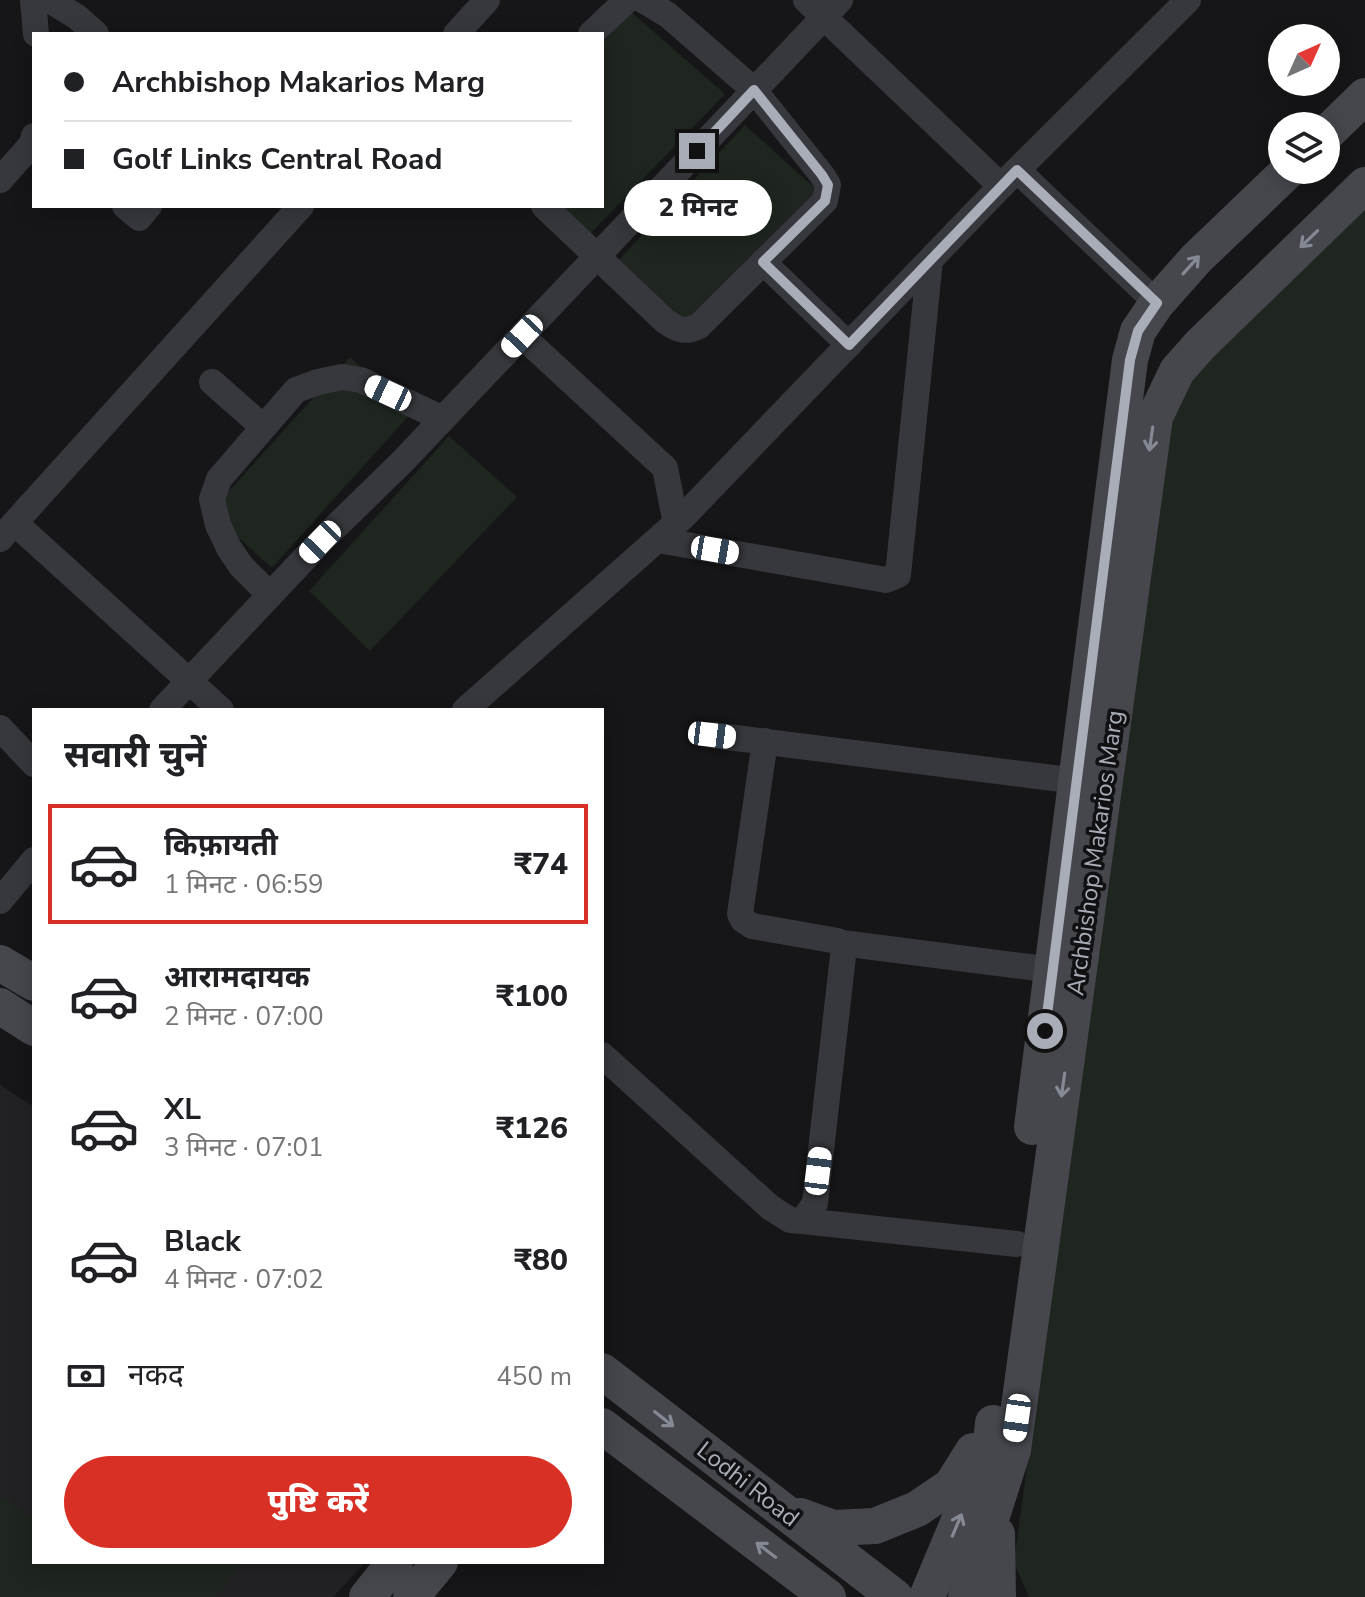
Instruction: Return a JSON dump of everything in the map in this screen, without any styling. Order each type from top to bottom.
[{"type":"street","points":[[33,0],[36,32]]},
{"type":"street","points":[[49,0],[77,17],[94,32]]},
{"type":"street","points":[[458,32],[487,0]]},
{"type":"street","points":[[593,32],[627,0]]},
{"type":"street","points":[[546,208],[665,321],[688,331],[699,326],[825,201],[828,185],[754,90],[668,15],[643,0]]},
{"type":"street","points":[[467,708],[667,532],[1009,178],[1188,0]]},
{"type":"street","points":[[164,708],[754,90],[823,6],[1009,178],[1157,303]]},
{"type":"street","points":[[1340,120],[1365,96]]},
{"type":"street","points":[[0,180],[32,144]]},
{"type":"street","name":"Archbishop Makarios Marg","points":[[966,1597],[1013,1450],[1091,783],[1130,360],[1138,331],[1157,303],[1196,259],[1274,184]]},
{"type":"street","name":"Archbishop Makarios Marg","points":[[927,1597],[991,1444],[1053,970],[1091,783],[1155,417],[1177,371],[1200,345],[1365,185]]},
{"type":"street","points":[[127,208],[139,218],[147,208]]},
{"type":"street","points":[[219,708],[7,531],[299,208]]},
{"type":"street","points":[[667,532],[886,580],[898,575],[930,260]]},
{"type":"street","points":[[763,262],[849,345]]},
{"type":"street","points":[[522,336],[665,468],[667,532]]},
{"type":"street","points":[[270,595],[241,566],[229,548],[218,525],[212,499],[219,479],[296,390],[342,377],[361,380],[443,419]]},
{"type":"street","points":[[212,382],[263,427]]},
{"type":"street","points":[[0,728],[32,762]]},
{"type":"street","points":[[712,735],[1091,783]]},
{"type":"street","points":[[765,741],[740,914],[743,920],[752,926],[842,943],[1053,970]]},
{"type":"street","points":[[0,901],[32,862]]},
{"type":"street","points":[[803,1221],[815,1203],[844,951],[842,943]]},
{"type":"street","points":[[0,963],[32,982]]},
{"type":"street","points":[[0,1006],[32,1027]]},
{"type":"street","points":[[604,1057],[771,1208],[790,1220],[1017,1244]]},
{"type":"street","name":"Lodhi Road","points":[[604,1373],[895,1597]]},
{"type":"street","points":[[780,1509],[833,1528],[875,1526],[917,1509],[951,1486],[994,1419]]},
{"type":"street","name":"Lodhi Road","points":[[604,1428],[828,1597]]},
{"type":"street","points":[[998,1597],[996,1543],[1013,1450]]},
{"type":"street","points":[[367,1597],[393,1564]]},
{"type":"street","points":[[411,1597],[438,1564]]},
{"type":"shaded area","points":[[630,11],[725,94],[591,233],[564,208],[604,208],[604,41]]},
{"type":"shaded area","points":[[745,125],[818,191],[690,325],[616,263]]},
{"type":"shaded area","points":[[1365,200],[1365,1597],[1029,1597],[1014,1563],[1165,431],[1196,362]]},
{"type":"shaded area","points":[[350,357],[412,412],[272,568],[210,512]]},
{"type":"shaded area","points":[[449,436],[517,497],[370,651],[309,591]]},
{"type":"shaded area","points":[[0,1085],[32,1106],[32,1564],[364,1564],[333,1597],[0,1597]]},
{"type":"shaded area","points":[[0,1495],[32,1518],[32,1564],[241,1564],[216,1597],[0,1597]]},
{"type":"route","points":[[697,151],[754,90],[822,175],[828,185],[825,201],[763,262],[849,345],[1017,170],[1157,303],[1138,331],[1130,360],[1045,1031]]}]
